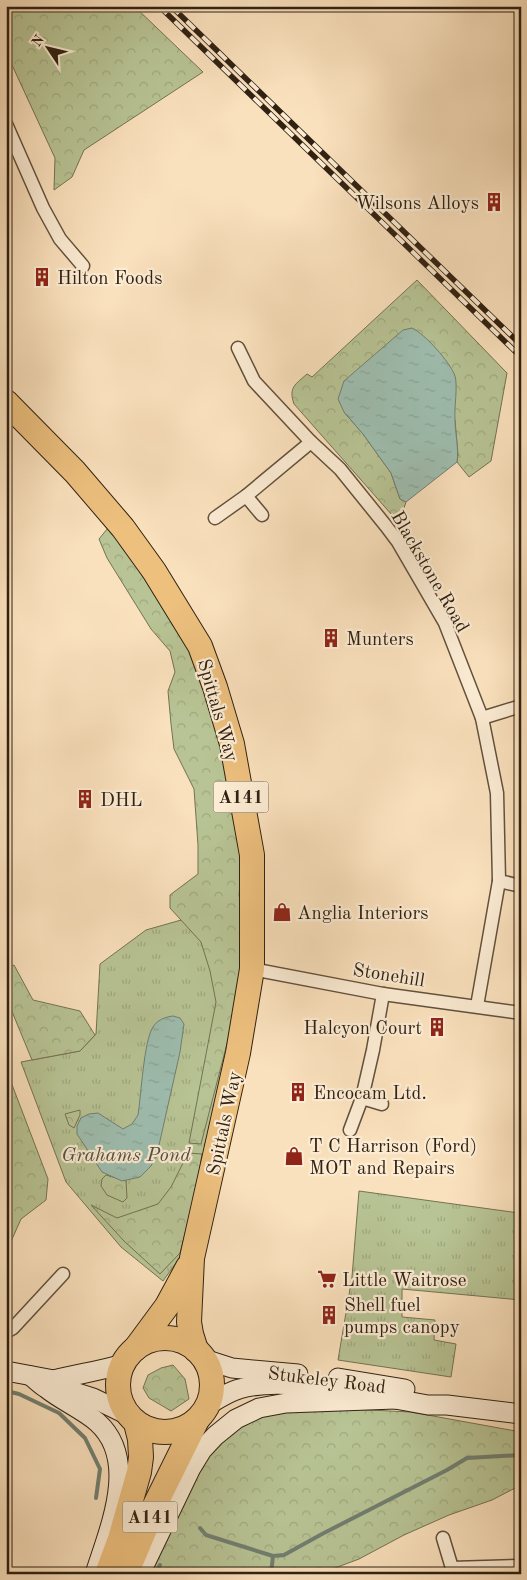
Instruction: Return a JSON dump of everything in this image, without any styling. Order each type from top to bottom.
[{"type":"highway","name":"Spittals Way","points":[[6,402],[75,472],[123,528],[154,571],[200,646],[215,687],[232,744],[252,855],[252,969],[238,1052],[192,1258],[189,1322],[191,1334],[200,1354]]},
{"type":"highway","name":"Spittals Way","points":[[129,1356],[167,1306],[192,1258]]},
{"type":"highway","points":[[166,1338],[182,1341],[200,1354],[210,1373],[212,1389],[202,1412],[186,1427],[174,1432],[148,1429],[132,1419],[121,1403],[118,1390],[118,1377],[129,1356],[151,1340],[166,1338]]},
{"type":"highway","name":"A141","points":[[126,1574],[160,1495],[202,1412]]},
{"type":"highway","name":"A141","points":[[107,1574],[120,1539],[139,1472],[141,1457],[140,1439],[132,1419]]},
{"type":"main road","name":"Stukeley Road","points":[[200,1354],[232,1368],[329,1377],[436,1395],[448,1405]]},
{"type":"main road","points":[[6,1372],[54,1380],[100,1371],[129,1356]]},
{"type":"main road","points":[[31,1376],[99,1424],[108,1433],[118,1457],[120,1472],[118,1488],[110,1527],[95,1574]]},
{"type":"main road","points":[[54,1380],[68,1390],[93,1398],[132,1419]]},
{"type":"main road","name":"Stukeley Road","points":[[202,1412],[238,1389],[259,1385],[324,1388],[428,1405],[448,1405],[521,1414]]},
{"type":"main road","points":[[140,1574],[191,1468],[202,1450],[215,1436],[236,1419],[259,1408],[286,1403],[395,1399]]},
{"type":"street","points":[[6,124],[43,208],[60,239],[82,266]]},
{"type":"street","name":"Blackstone Road","points":[[238,348],[254,382],[311,442],[340,469],[398,542],[445,623],[482,718],[497,793],[499,880],[477,1006]]},
{"type":"street","points":[[215,518],[246,496],[311,442]]},
{"type":"street","points":[[246,496],[262,516]]},
{"type":"street","points":[[482,718],[521,706]]},
{"type":"street","points":[[499,880],[521,886]]},
{"type":"street","name":"Stonehill","points":[[252,969],[383,994],[521,1013]]},
{"type":"street","points":[[350,1130],[362,1098],[383,994]]},
{"type":"street","points":[[362,1098],[382,1104]]},
{"type":"street","points":[[6,1332],[13,1328],[64,1274]]},
{"type":"street","points":[[443,1538],[452,1571],[521,1566]]},
{"type":"green space","points":[[6,6],[134,6],[203,72],[84,150],[72,177],[54,190],[55,158],[6,52]]},
{"type":"green space","points":[[417,280],[507,373],[491,461],[469,477],[457,462],[455,420],[344,412],[363,434],[391,473],[400,499],[406,502],[399,523],[294,404],[292,394],[294,386],[299,381],[307,374],[312,377]]},
{"type":"green space","points":[[116,518],[156,571],[214,708],[244,847],[239,895],[246,927],[245,974],[201,1144],[189,1143],[216,1002],[210,971],[201,942],[170,908],[170,895],[198,874],[194,789],[174,749],[168,691],[175,672],[170,651],[151,629],[107,558],[99,539]]},
{"type":"green space","points":[[241,903],[235,1052],[181,1256],[163,1281],[121,1247],[66,1182],[21,1062],[80,1051],[96,1034],[100,964],[146,930]]},
{"type":"green space","points":[[14,965],[33,1000],[80,1011],[95,1035],[80,1051],[32,1060],[6,997],[6,969]]},
{"type":"green space","points":[[6,1069],[48,1179],[46,1200],[21,1219],[9,1246],[6,1247]]},
{"type":"green space","points":[[80,1110],[80,1115],[74,1128],[69,1125],[65,1114]]},
{"type":"green space","points":[[188,1153],[202,1154],[196,1190],[180,1253],[160,1274],[124,1241],[91,1205],[117,1218],[158,1204],[171,1187]]},
{"type":"green space","points":[[106,1175],[126,1181],[127,1198],[123,1202],[107,1195],[101,1186],[102,1179]]},
{"type":"green space","points":[[359,1191],[519,1213],[521,1206],[521,1300],[402,1289],[402,1317],[435,1320],[434,1340],[456,1344],[451,1377],[338,1360],[352,1277]]},
{"type":"green space","points":[[173,1365],[185,1379],[189,1399],[171,1411],[149,1398],[143,1388],[148,1375],[161,1368]]},
{"type":"green space","points":[[307,1407],[411,1412],[521,1432],[521,1485],[492,1500],[449,1515],[404,1535],[359,1559],[319,1574],[146,1574],[205,1459],[227,1436],[255,1416]]},
{"type":"water","points":[[412,328],[424,336],[436,349],[448,363],[455,376],[457,462],[406,502],[400,499],[391,473],[363,434],[344,412],[338,399],[344,381],[403,330]]},
{"type":"water","name":"Grahams Pond","points":[[173,1016],[180,1018],[184,1024],[180,1052],[157,1154],[151,1166],[140,1177],[122,1181],[102,1172],[77,1134],[77,1126],[81,1118],[89,1114],[98,1113],[123,1129],[132,1124],[138,1115],[145,1056],[150,1034],[159,1021]]},
{"type":"waterway","points":[[6,1391],[19,1394],[59,1413],[85,1438],[100,1469],[96,1498]]},
{"type":"waterway","points":[[271,1574],[273,1556],[284,1555],[467,1458],[521,1455]]},
{"type":"waterway","points":[[200,1528],[206,1535],[273,1556]]},
{"type":"waterway","points":[[155,1574],[160,1565]]},
{"type":"railway","points":[[159,6],[521,357]]},
{"type":"railway","points":[[171,6],[521,345]]},
{"type":"place","name":"Wilsons Alloys","points":[[494,202]]},
{"type":"place","name":"Hilton Foods","points":[[42,277]]},
{"type":"place","name":"Munters","points":[[331,638]]},
{"type":"place","name":"DHL","points":[[85,799]]},
{"type":"place","name":"Anglia Interiors","points":[[282,912]]},
{"type":"place","name":"Halcyon Court","points":[[437,1027]]},
{"type":"place","name":"Encocam Ltd.","points":[[298,1092]]},
{"type":"place","name":"T C Harrison (Ford) MOT and Repairs","points":[[294,1156]]},
{"type":"place","name":"Little Waitrose","points":[[327,1279]]},
{"type":"place","name":"Shell fuel pumps canopy","points":[[329,1315]]}]
